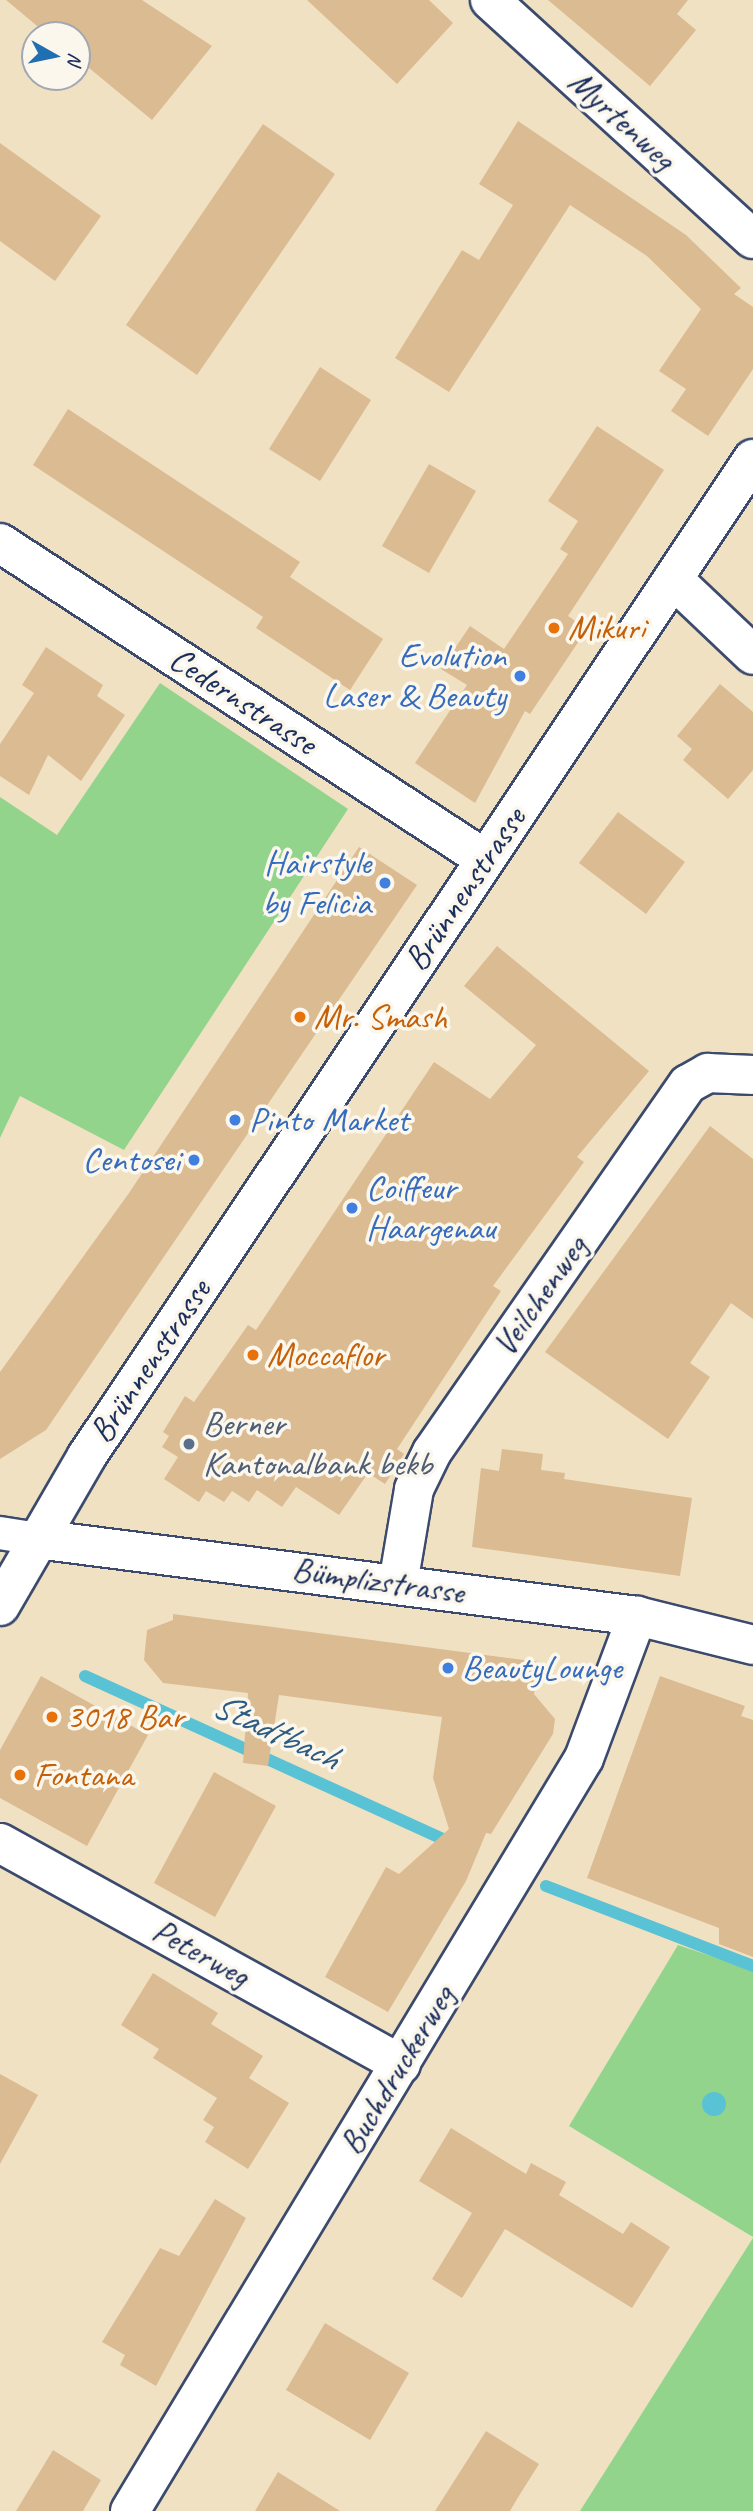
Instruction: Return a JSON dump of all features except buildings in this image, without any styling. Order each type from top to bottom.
[{"type":"street","name":"Myrtenweg","points":[[490,0],[753,239]]},
{"type":"street","name":"Brünnenstrasse","points":[[0,1606],[37,1539],[485,859],[753,459]]},
{"type":"street","name":"Cedernstrasse","points":[[0,543],[485,859]]},
{"type":"street","points":[[673,579],[753,655]]},
{"type":"street","name":"Veilchenweg","points":[[398,1584],[414,1489],[432,1451],[657,1128],[697,1077],[753,1075]]},
{"type":"street","name":"Bümplizstrasse","points":[[0,1533],[637,1616],[753,1646]]},
{"type":"street","name":"Buchdruckerweg","points":[[130,2511],[584,1758],[637,1616]]},
{"type":"street","name":"Peterweg","points":[[0,1843],[401,2064]]},
{"type":"green space","points":[[160,683],[348,809],[124,1150],[20,1096],[0,1138],[0,797],[57,835]]},
{"type":"green space","points":[[678,1945],[753,1970],[753,2237],[569,2126]]},
{"type":"green space","points":[[753,2238],[753,2511],[580,2511]]},
{"type":"water","points":[[714,2092],[722,2096],[726,2104],[722,2112],[714,2116],[706,2112],[702,2104],[706,2096]]},
{"type":"waterway","name":"Stadtbach","points":[[85,1676],[442,1839]]},
{"type":"waterway","name":"Stadtbach","points":[[546,1886],[753,1966]]},
{"type":"place","name":"Mikuri","points":[[554,628]]},
{"type":"place","name":"Evolution Laser & Beauty","points":[[520,676]]},
{"type":"place","name":"Hairstyle by Felicia","points":[[385,883]]},
{"type":"place","name":"Mr. Smash","points":[[300,1017]]},
{"type":"place","name":"Pinto Market","points":[[235,1120]]},
{"type":"place","name":"Centosei","points":[[194,1160]]},
{"type":"place","name":"Coiffeur Haargenau","points":[[352,1208]]},
{"type":"place","name":"Moccaflor","points":[[253,1355]]},
{"type":"place","name":"Berner Kantonalbank bekb","points":[[189,1444]]},
{"type":"place","name":"BeautyLounge","points":[[448,1668]]},
{"type":"place","name":"3018 Bar","points":[[52,1717]]},
{"type":"place","name":"Fontana","points":[[20,1775]]}]
